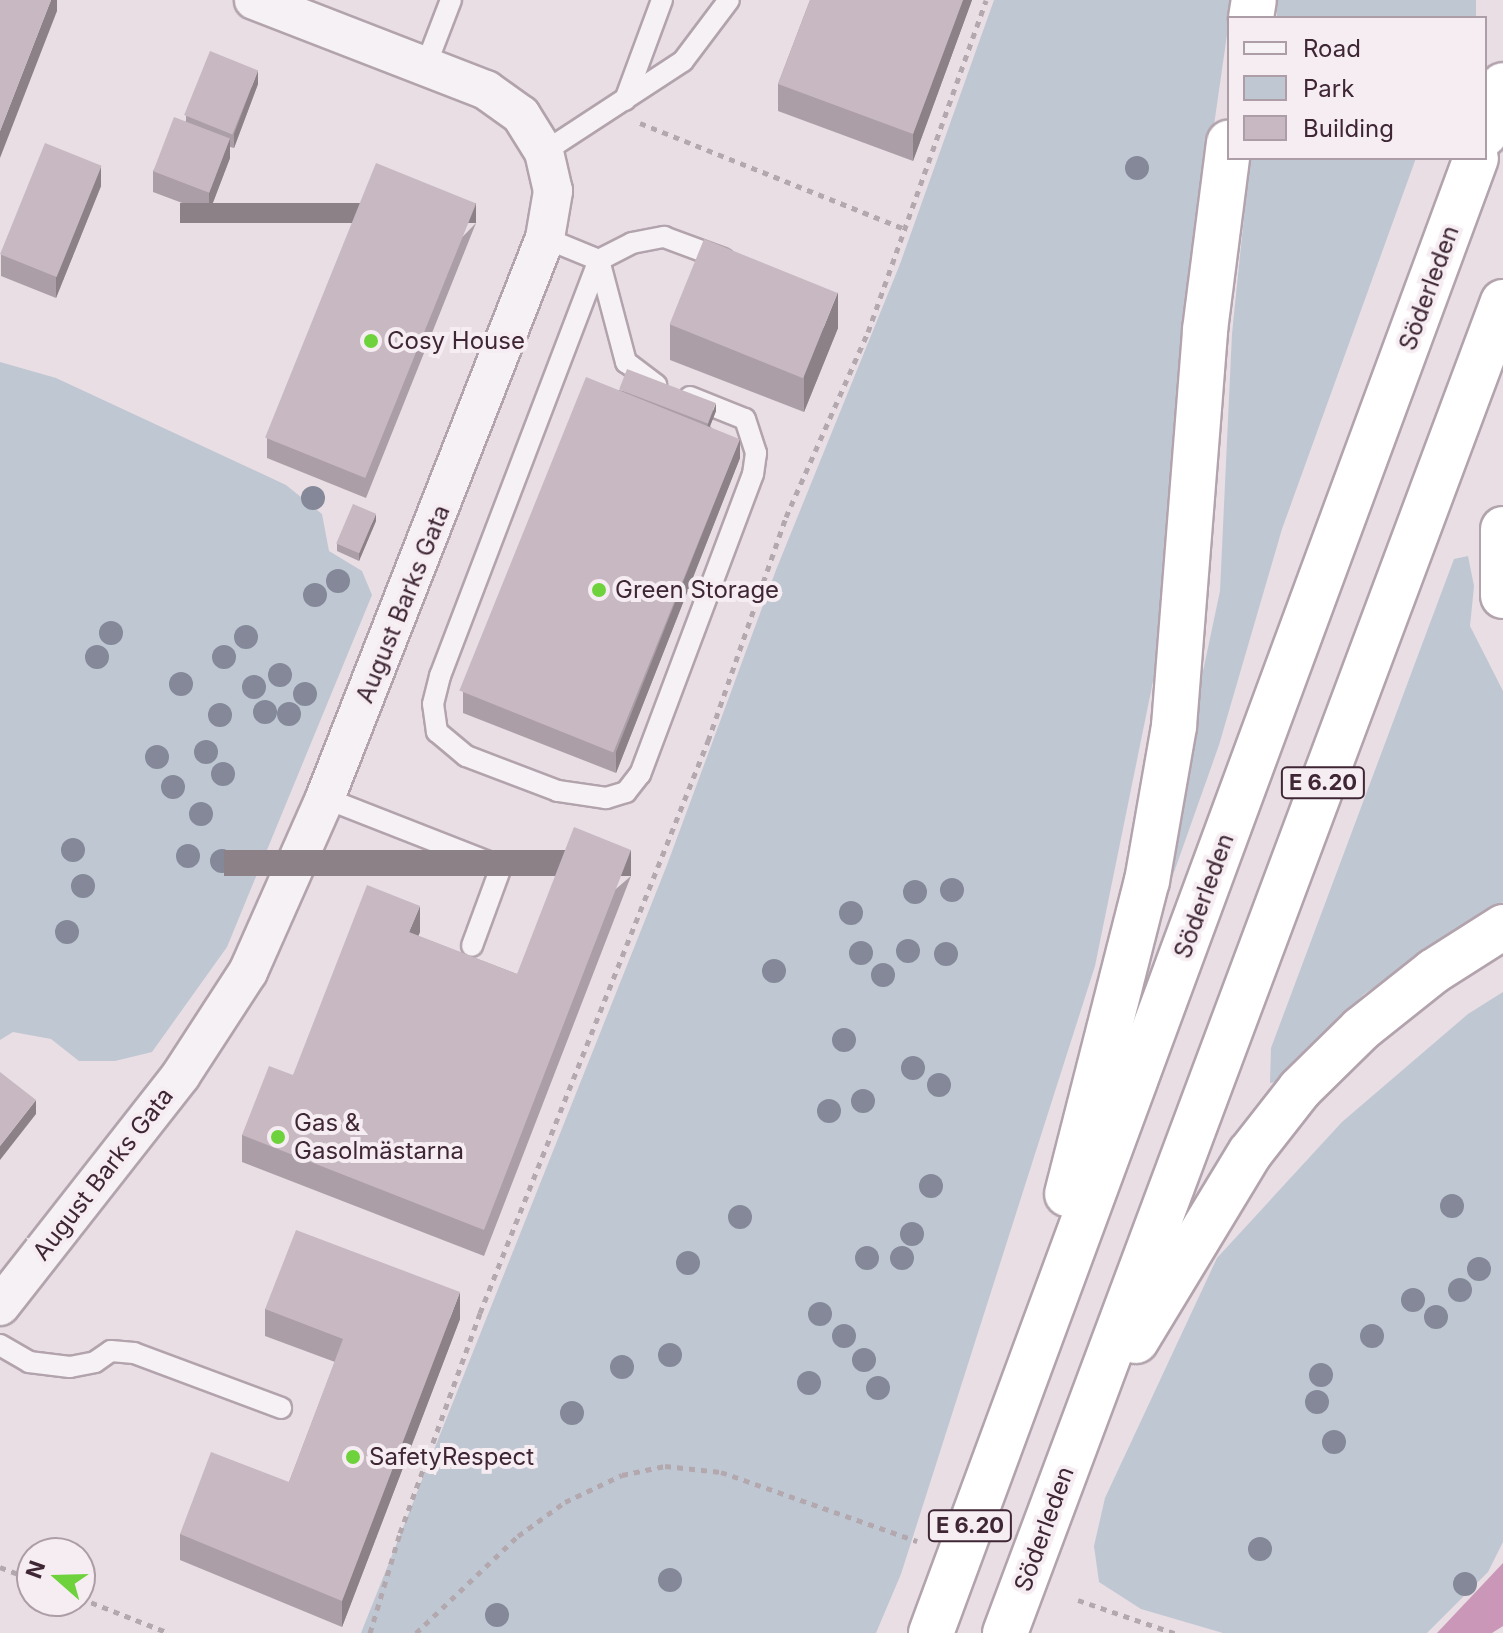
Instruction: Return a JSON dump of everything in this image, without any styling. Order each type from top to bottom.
[{"type":"highway","points":[[1487,129],[1503,85]]},
{"type":"highway","points":[[1009,1418],[1147,881],[1174,726],[1205,330],[1227,159]]},
{"type":"highway","name":"Söderleden","points":[[931,1633],[1475,160]]},
{"type":"highway","name":"Söderleden","points":[[1005,1633],[1503,302]]},
{"type":"highway","points":[[1503,529],[1503,596]]},
{"type":"highway","points":[[1071,1456],[1186,1254],[1250,1153],[1300,1089],[1361,1029],[1434,971],[1503,927]]},
{"type":"street","name":"August Barks Gata","points":[[0,1306],[181,1075],[248,972],[325,798],[545,238],[553,191],[544,152],[521,115],[486,90],[254,0]]},
{"type":"lane","points":[[426,65],[451,0]]},
{"type":"lane","points":[[625,100],[662,0]]},
{"type":"lane","points":[[544,152],[605,109],[625,100],[683,61],[729,0]]},
{"type":"lane","points":[[599,260],[626,362],[644,380],[745,419],[756,453],[753,474],[640,774],[626,792],[606,798],[558,791],[466,756],[437,732],[433,704],[599,260],[632,243],[664,237],[751,269]]},
{"type":"lane","points":[[545,238],[599,260]]},
{"type":"lane","points":[[325,798],[501,867],[472,946]]},
{"type":"lane","points":[[0,1345],[29,1362],[70,1367],[95,1362],[111,1351],[134,1353],[281,1408]]},
{"type":"path","points":[[370,1633],[400,1533],[480,1313],[708,741],[786,517],[868,332],[986,0]]},
{"type":"path","points":[[605,109],[905,229]]},
{"type":"path","points":[[416,1633],[518,1536],[565,1502],[622,1475],[665,1466],[721,1472],[917,1541]]},
{"type":"path","points":[[1078,1600],[1174,1633]]},
{"type":"path","points":[[96,1604],[169,1633]]},
{"type":"green space","points":[[994,0],[1232,0],[1230,16],[1227,16],[1227,35],[1193,271],[1170,598],[1095,966],[901,1574],[876,1633],[361,1633],[667,865],[776,570],[900,264]]},
{"type":"green space","points":[[1277,0],[1476,0],[1476,16],[1277,16]]},
{"type":"green space","points":[[1250,160],[1415,160],[1282,529],[1219,745],[1161,909],[1154,903],[1220,591],[1232,334]]},
{"type":"green space","points":[[0,362],[56,378],[286,485],[322,514],[329,551],[362,571],[372,595],[227,947],[152,1052],[115,1061],[79,1061],[51,1039],[13,1032],[0,1040]]},
{"type":"green space","points":[[1468,556],[1474,586],[1470,626],[1503,691],[1503,902],[1364,994],[1283,1081],[1270,1083],[1271,1048],[1454,559]]},
{"type":"green space","points":[[1503,992],[1503,1542],[1488,1572],[1427,1633],[1223,1633],[1141,1609],[1099,1582],[1094,1546],[1105,1498],[1217,1258],[1342,1122],[1468,1014]]},
{"type":"shaded area","points":[[1503,1563],[1503,1626],[1492,1633],[1437,1633]]},
{"type":"building","points":[[0,0],[51,0],[0,131]]},
{"type":"building","points":[[810,0],[963,0],[913,134],[778,84]]},
{"type":"building","points":[[210,51],[258,70],[232,134],[184,115]]},
{"type":"building","points":[[174,117],[230,139],[209,193],[153,171]]},
{"type":"building","points":[[45,143],[102,166],[57,277],[0,254]]},
{"type":"building","name":"Cosy House","points":[[376,163],[476,203],[365,478],[265,437]]},
{"type":"building","points":[[704,239],[838,293],[803,378],[670,324]]},
{"type":"building","points":[[627,369],[716,403],[708,424],[619,390]]},
{"type":"building","name":"Green Storage","points":[[586,377],[740,439],[613,753],[459,690]]},
{"type":"building","points":[[353,504],[376,514],[359,553],[336,544]]},
{"type":"building","points":[[574,827],[631,850],[484,1230],[242,1135],[269,1066],[293,1075],[367,885],[420,906],[409,932],[517,974]]},
{"type":"building","points":[[0,1072],[36,1100],[0,1146]]},
{"type":"building","points":[[296,1230],[460,1292],[342,1601],[180,1534],[211,1452],[289,1482],[343,1339],[265,1309]]},
{"type":"place","name":"Cosy House","points":[[371,341]]},
{"type":"place","name":"Green Storage","points":[[599,590]]},
{"type":"place","name":"Gas & Gasolmästarna","points":[[278,1137]]},
{"type":"place","name":"SafetyRespect","points":[[353,1457]]}]
